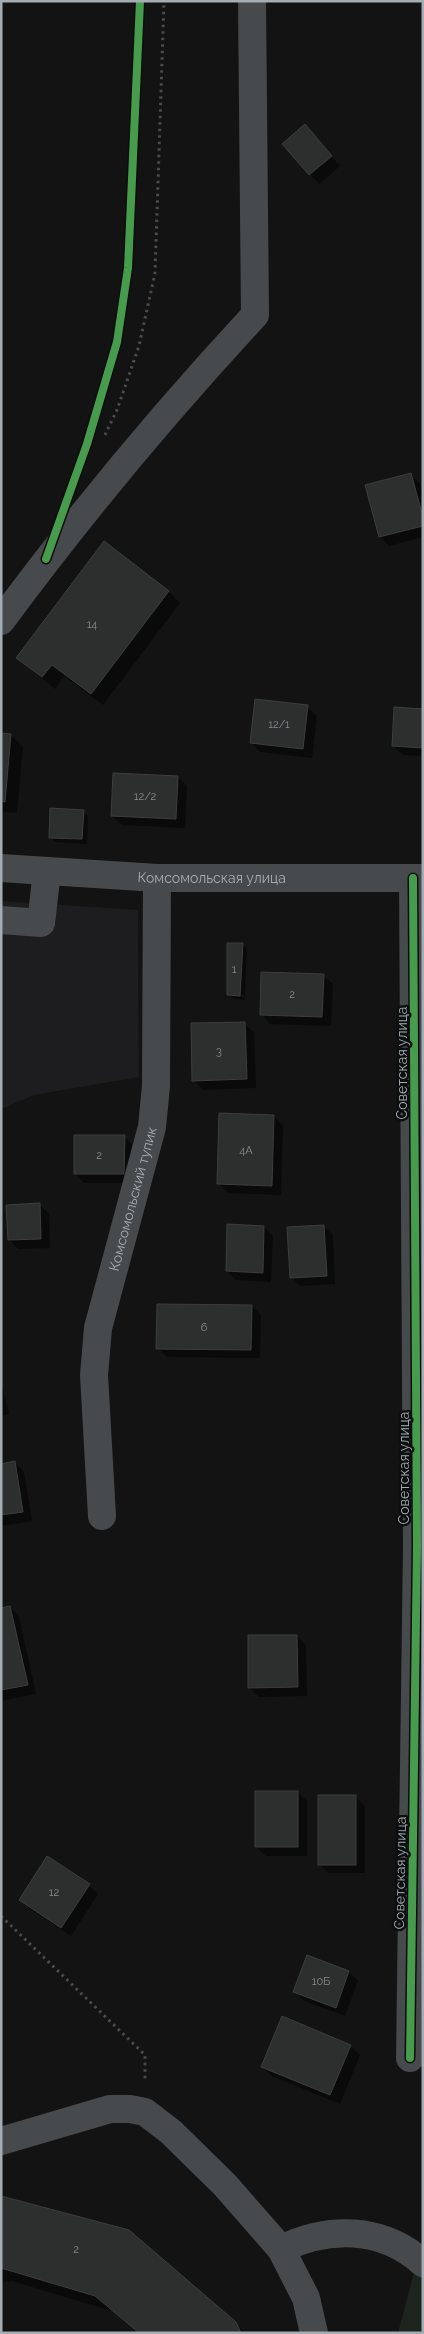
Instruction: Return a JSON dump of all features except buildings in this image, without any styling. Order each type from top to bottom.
[{"type":"street","points":[[1,620],[89,505],[200,374],[255,315],[252,1]]},
{"type":"street","name":"Комсомольская улица","points":[[1,868],[157,878],[418,878]]},
{"type":"street","points":[[1,920],[41,924],[47,871]]},
{"type":"street","name":"Комсомольский тупик","points":[[102,1516],[94,1366],[98,1328],[152,1127],[156,1086],[157,878]]},
{"type":"street","name":"Советская улица","points":[[410,2058],[420,1546],[418,878]]},
{"type":"street","points":[[1,2141],[110,2109],[130,2109],[146,2112],[171,2132],[225,2185],[281,2249],[306,2298],[314,2333]]},
{"type":"street","points":[[281,2249],[304,2238],[327,2233],[360,2234],[390,2241],[423,2263]]},
{"type":"path","points":[[105,437],[117,410],[139,346],[155,272],[164,1]]},
{"type":"path","points":[[1,1916],[145,2055],[146,2112]]},
{"type":"shaded area","points":[[1,901],[138,910],[139,1077],[34,1095],[1,1109]]},
{"type":"shaded area","points":[[422,2242],[423,2333],[398,2333]]},
{"type":"cycle path","points":[[46,559],[87,444],[117,342],[128,268],[140,1]]},
{"type":"cycle path","points":[[410,2058],[417,1546],[413,878]]}]
